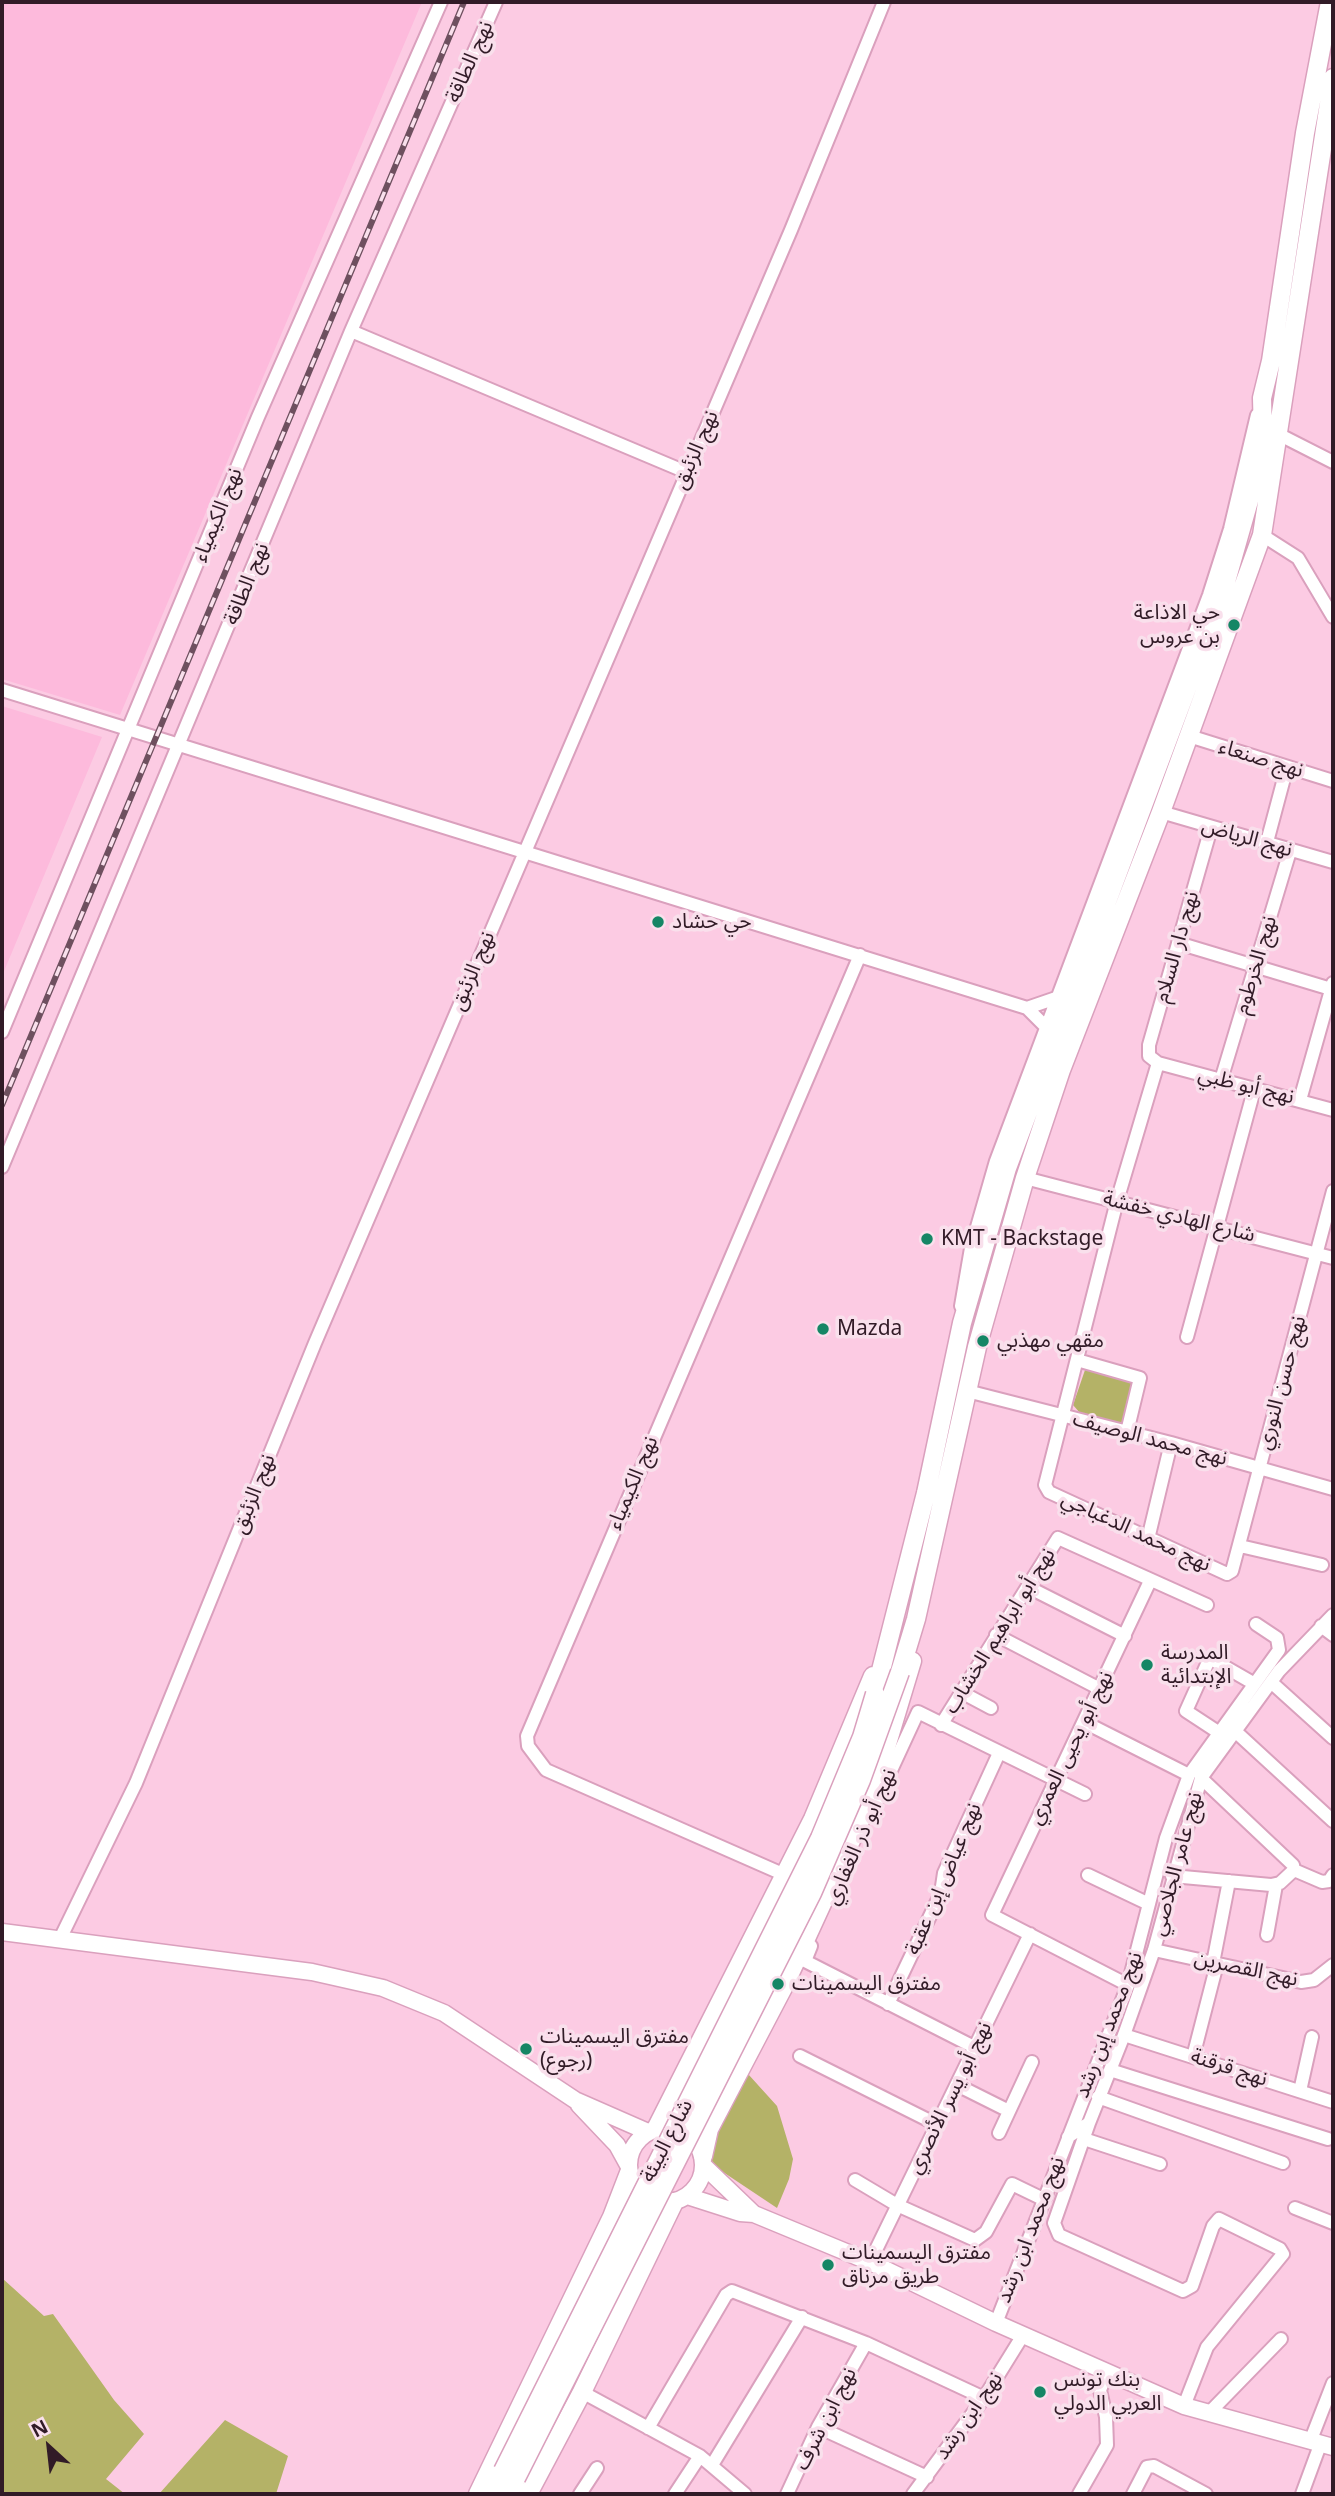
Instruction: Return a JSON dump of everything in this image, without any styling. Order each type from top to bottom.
[{"type":"highway","points":[[652,2130],[813,1819],[888,1641],[926,1493],[962,1323],[1011,1157],[1223,592],[1261,445],[1262,398],[1279,310],[1305,133],[1330,2]]},
{"type":"highway","points":[[491,2494],[510,2474],[812,1894],[861,1780],[900,1672],[916,1619],[967,1391],[1025,1178],[1060,1070],[1161,812],[1262,534],[1280,435],[1333,85]]},
{"type":"highway","points":[[704,2161],[709,2129],[785,1984],[871,1797],[915,1654],[916,1619]]},
{"type":"highway","name":"شارع البيئة","points":[[508,2494],[510,2474],[820,1838],[862,1737],[876,1694],[888,1641]]},
{"type":"highway","points":[[478,2494],[612,2217],[629,2169]]},
{"type":"highway","points":[[528,2494],[681,2199]]},
{"type":"main road","points":[[2,1932],[312,1972],[383,1987],[444,2013],[575,2100],[652,2130],[680,2130],[698,2145],[704,2161],[754,2214]]},
{"type":"main road","points":[[575,2100],[617,2146],[641,2193],[662,2203],[681,2199],[754,2214],[870,2262],[996,2323],[1184,2406],[1321,2445]]},
{"type":"main road","points":[[629,2169],[634,2146],[652,2130]]},
{"type":"main road","points":[[681,2199],[702,2178],[704,2161]]},
{"type":"street","name":"نهج الكيمياء","points":[[2,1032],[258,417],[441,2]]},
{"type":"street","name":"نهج الطاقة","points":[[2,1167],[181,744],[351,331],[496,2]]},
{"type":"street","name":"نهج الزئبق","points":[[60,1939],[136,1783],[315,1343],[797,218],[884,2]]},
{"type":"street","points":[[351,331],[686,472]]},
{"type":"street","points":[[962,1323],[960,1307],[971,1248],[996,1161],[1209,595],[1230,529],[1262,398]]},
{"type":"street","points":[[1280,435],[1333,462]]},
{"type":"street","points":[[1262,534],[1298,558],[1333,617]]},
{"type":"street","points":[[2,690],[1027,1008],[1046,1027]]},
{"type":"street","name":"نهج صنعاء","points":[[1189,736],[1333,781]]},
{"type":"street","points":[[1267,842],[1287,767]]},
{"type":"street","name":"نهج الرياض","points":[[1161,812],[1333,862]]},
{"type":"street","name":"نهج دار السلام","points":[[1158,1063],[1149,1056],[1149,1045],[1211,828]]},
{"type":"street","name":"نهج الخرطوم","points":[[1221,1080],[1290,850]]},
{"type":"street","points":[[1178,943],[1256,967],[1332,986],[1300,1100]]},
{"type":"street","name":"نهج الكيمياء","points":[[785,1875],[546,1770],[528,1746],[527,1736],[860,955]]},
{"type":"street","points":[[1027,1008],[1059,997]]},
{"type":"street","points":[[1062,1415],[1117,1200],[1158,1063]]},
{"type":"street","name":"نهج أبو ظبي","points":[[1158,1063],[1333,1110]]},
{"type":"street","points":[[1187,1337],[1254,1090]]},
{"type":"street","name":"شارع الهادي خفشة","points":[[1025,1178],[1219,1226],[1333,1258]]},
{"type":"street","name":"نهج حسن النوري","points":[[1230,1573],[1240,1546],[1333,1191]]},
{"type":"street","points":[[1077,1360],[1140,1378],[1126,1432]]},
{"type":"street","name":"نهج محمد الوصيف","points":[[967,1391],[1171,1443],[1333,1489]]},
{"type":"street","name":"نهج محمد الدغباجي","points":[[1062,1415],[1045,1485],[1049,1492],[1148,1539],[1230,1573]]},
{"type":"street","points":[[1148,1539],[1171,1443]]},
{"type":"street","name":"نهج أبو ابراهيم الخشاب","points":[[941,1725],[1058,1538],[1150,1581]]},
{"type":"street","points":[[1240,1546],[1322,1566]]},
{"type":"street","points":[[1150,1581],[1206,1605]]},
{"type":"street","name":"نهج أبو يحيى العمري","points":[[1030,1934],[992,1915],[1150,1581]]},
{"type":"street","points":[[1028,1587],[1125,1636]]},
{"type":"street","name":"نهج عامر الجلاصي","points":[[1184,2406],[1207,2347],[1281,2259],[1282,2252],[1219,2219],[1213,2226],[1192,2286],[1184,2291],[1059,2235],[1054,2223],[1154,1950],[1195,1776],[1235,1731],[1271,1682],[1333,1615]]},
{"type":"street","name":"نهج محمد إبن رشد","points":[[1067,2138],[1128,1985],[1166,1838],[1218,1732],[1279,1650],[1280,1643],[1256,1624]]},
{"type":"street","points":[[1321,1626],[1333,1635]]},
{"type":"street","points":[[996,1635],[1100,1689]]},
{"type":"street","points":[[1218,1732],[1185,1711],[1208,1662],[1213,1660],[1252,1683]]},
{"type":"street","points":[[1271,1682],[1333,1738]]},
{"type":"street","points":[[961,1692],[991,1708]]},
{"type":"street","name":"نهج أبو ذر الغفاري","points":[[888,2004],[805,1961],[918,1712],[941,1725]]},
{"type":"street","points":[[1084,1722],[1195,1776],[1293,1866],[1294,1870],[1322,1882],[1329,1881],[1333,1875]]},
{"type":"street","points":[[941,1725],[1085,1794]]},
{"type":"street","points":[[1235,1731],[1333,1821]]},
{"type":"street","name":"نهج عياض إبن عقبة","points":[[888,2004],[941,1893],[944,1873],[999,1753]]},
{"type":"street","points":[[1267,1935],[1276,1885],[1294,1870]]},
{"type":"street","points":[[1088,1875],[1149,1904]]},
{"type":"street","points":[[1172,1876],[1276,1885]]},
{"type":"street","points":[[1193,2057],[1215,1963],[1229,1881]]},
{"type":"street","points":[[1030,1934],[1128,1985]]},
{"type":"street","name":"نهج أبو يسر الأنصري","points":[[870,2262],[1030,1934]]},
{"type":"street","name":"نهج القصرين","points":[[1154,1950],[1301,1982],[1314,1980],[1333,1965]]},
{"type":"street","points":[[888,2004],[974,2047]]},
{"type":"street","name":"نهج قرقنة","points":[[1124,2035],[1333,2102]]},
{"type":"street","points":[[1300,2091],[1312,2037]]},
{"type":"street","points":[[800,2056],[937,2125]]},
{"type":"street","points":[[999,2133],[1032,2062]]},
{"type":"street","points":[[1110,2070],[1328,2139]]},
{"type":"street","points":[[957,2085],[1009,2111]]},
{"type":"street","points":[[1098,2097],[1283,2163]]},
{"type":"street","points":[[1067,2138],[1089,2123]]},
{"type":"street","name":"نهج محمد ابن رشد","points":[[996,2323],[1067,2138]]},
{"type":"street","points":[[1084,2139],[1160,2164]]},
{"type":"street","points":[[855,2180],[897,2204],[970,2239],[979,2239],[986,2232],[1012,2184],[1044,2199]]},
{"type":"street","points":[[1295,2208],[1333,2223]]},
{"type":"street","points":[[648,2428],[728,2292],[737,2292],[866,2343],[984,2398]]},
{"type":"street","points":[[712,2465],[802,2317]]},
{"type":"street","name":"نهج ابن رشد","points":[[913,2494],[984,2398],[1023,2335]]},
{"type":"street","points":[[1209,2413],[1281,2339]]},
{"type":"street","name":"نهج ابن شرف","points":[[787,2494],[818,2427],[866,2343]]},
{"type":"street","points":[[1080,2494],[1107,2445],[1106,2417],[1100,2390],[1107,2372]]},
{"type":"street","points":[[1302,2494],[1321,2445],[1333,2383]]},
{"type":"street","points":[[582,2392],[700,2456],[745,2494]]},
{"type":"street","points":[[818,2427],[927,2477]]},
{"type":"street","points":[[675,2494],[700,2456]]},
{"type":"street","points":[[1133,2494],[1150,2466],[1206,2494]]},
{"type":"street","points":[[580,2494],[597,2468]]},
{"type":"shaded area","points":[[2,2],[422,2],[120,715],[2,679]]},
{"type":"shaded area","points":[[2,706],[102,737],[2,976]]},
{"type":"shaded area","points":[[1085,1370],[1130,1381],[1134,1387],[1121,1426],[1080,1413],[1073,1405]]},
{"type":"shaded area","points":[[739,2064],[777,2106],[793,2159],[789,2179],[777,2208],[714,2166],[707,2149]]},
{"type":"shaded area","points":[[2,2278],[44,2316],[53,2314],[114,2400],[144,2434],[106,2479],[125,2494],[2,2494]]},
{"type":"shaded area","points":[[225,2420],[288,2456],[276,2494],[159,2494]]},
{"type":"railway","points":[[2,1105],[464,2]]},
{"type":"place","name":"حي الاذاعة بن عروس","points":[[1234,625]]},
{"type":"place","name":"حي حشاد","points":[[658,922]]},
{"type":"place","name":"KMT - Backstage","points":[[927,1239]]},
{"type":"place","name":"Mazda","points":[[823,1329]]},
{"type":"place","name":"مقهي مهذبي","points":[[983,1341]]},
{"type":"place","name":"المدرسة الإبتدائية","points":[[1147,1665]]},
{"type":"place","name":"مفترق اليسمينات","points":[[778,1984]]},
{"type":"place","name":"مفترق اليسمينات (رجوع)","points":[[526,2049]]},
{"type":"place","name":"مفترق اليسمينات طريق مرناق","points":[[828,2265]]},
{"type":"place","name":"بنك تونس العربي الدولي","points":[[1040,2392]]}]
